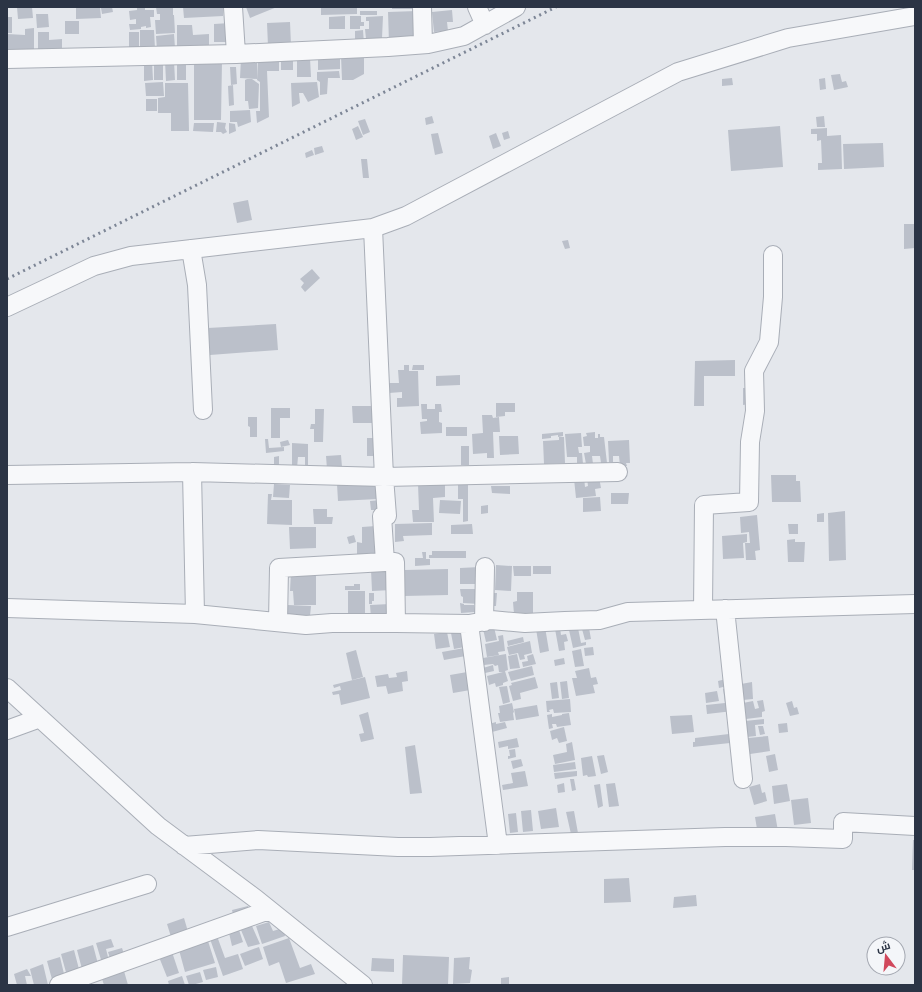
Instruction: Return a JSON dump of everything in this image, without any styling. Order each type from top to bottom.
[{"type":"street","points":[[233,7],[236,54]]},
{"type":"street","points":[[422,7],[423,44]]},
{"type":"street","points":[[477,7],[485,24]]},
{"type":"street","points":[[7,59],[236,54],[423,44],[464,36],[516,7]]},
{"type":"street","points":[[7,307],[94,266],[131,256],[373,228],[406,216],[678,72],[788,38],[915,16]]},
{"type":"street","points":[[373,228],[387,516],[382,516],[385,562]]},
{"type":"street","points":[[191,249],[197,285],[203,410]]},
{"type":"street","points":[[703,610],[704,505],[748,502],[750,442],[755,411],[754,371],[769,342],[773,297],[773,255]]},
{"type":"street","points":[[7,475],[192,472],[384,476],[618,472]]},
{"type":"street","points":[[192,472],[195,614]]},
{"type":"street","points":[[278,622],[278,568],[395,562],[396,623]]},
{"type":"street","points":[[485,567],[477,623],[498,845]]},
{"type":"street","points":[[7,608],[195,614],[306,625],[332,623],[477,623],[491,620],[525,623],[599,620],[628,612],[915,604]]},
{"type":"street","points":[[725,609],[743,779]]},
{"type":"street","points":[[7,688],[158,826],[269,910],[363,985]]},
{"type":"street","points":[[7,730],[40,718]]},
{"type":"street","points":[[184,846],[258,840],[398,847],[430,847],[725,837],[843,839],[843,822],[915,826]]},
{"type":"street","points":[[7,926],[147,884]]},
{"type":"street","points":[[58,985],[269,910]]},
{"type":"building","points":[[17,7],[32,7],[33,18],[18,19]]},
{"type":"building","points":[[76,7],[100,7],[101,18],[76,19]]},
{"type":"building","points":[[112,7],[113,12],[102,14],[101,8]]},
{"type":"building","points":[[137,7],[145,7],[145,10],[154,10],[154,17],[150,17],[151,27],[146,28],[146,26],[141,27],[141,29],[130,30],[129,24],[136,24],[136,19],[130,20],[129,11],[137,10]]},
{"type":"building","points":[[156,7],[173,7],[175,33],[156,34],[155,20],[160,20],[160,14],[157,14]]},
{"type":"building","points":[[183,7],[223,7],[223,16],[184,18]]},
{"type":"building","points":[[246,7],[277,7],[250,18]]},
{"type":"building","points":[[321,7],[357,7],[357,14],[321,15]]},
{"type":"building","points":[[392,7],[418,7],[418,9],[392,9]]},
{"type":"building","points":[[452,10],[453,22],[447,22],[448,31],[434,32],[432,12]]},
{"type":"building","points":[[360,11],[377,11],[377,15],[360,15]]},
{"type":"building","points":[[417,11],[418,42],[389,43],[388,12]]},
{"type":"building","points":[[36,14],[48,14],[49,27],[37,28]]},
{"type":"building","points":[[345,16],[345,29],[329,29],[329,17]]},
{"type":"building","points":[[350,16],[361,16],[361,22],[364,22],[364,26],[360,26],[360,29],[350,29]]},
{"type":"building","points":[[383,16],[382,38],[366,39],[365,29],[369,29],[369,21],[366,21],[366,17]]},
{"type":"building","points":[[7,17],[12,17],[12,33],[7,33]]},
{"type":"building","points":[[65,21],[79,21],[79,34],[65,34]]},
{"type":"building","points":[[290,22],[291,45],[268,46],[267,23]]},
{"type":"building","points":[[230,23],[230,42],[214,42],[214,24]]},
{"type":"building","points":[[177,25],[192,25],[193,35],[209,34],[209,46],[177,47]]},
{"type":"building","points":[[34,28],[34,52],[7,51],[7,34],[25,35],[25,29]]},
{"type":"building","points":[[140,30],[154,30],[155,49],[140,49]]},
{"type":"building","points":[[363,30],[364,44],[355,44],[355,31]]},
{"type":"building","points":[[38,32],[49,32],[49,40],[62,39],[62,51],[38,52]]},
{"type":"building","points":[[129,32],[139,32],[139,49],[129,49]]},
{"type":"building","points":[[174,34],[175,48],[157,50],[156,36]]},
{"type":"building","points":[[364,55],[364,74],[353,80],[342,80],[341,56]]},
{"type":"building","points":[[340,57],[340,69],[318,70],[318,58]]},
{"type":"building","points":[[241,58],[257,58],[257,79],[240,78]]},
{"type":"building","points":[[310,58],[311,77],[297,77],[297,59]]},
{"type":"building","points":[[258,59],[279,60],[279,71],[267,71],[269,117],[257,123],[256,111],[260,111],[260,82],[257,80]]},
{"type":"building","points":[[281,59],[293,59],[293,70],[281,70]]},
{"type":"building","points":[[186,60],[186,80],[177,80],[177,61]]},
{"type":"building","points":[[152,61],[153,80],[144,81],[144,62]]},
{"type":"building","points":[[154,61],[163,61],[163,80],[154,80]]},
{"type":"building","points":[[165,61],[174,61],[175,80],[166,81]]},
{"type":"building","points":[[194,61],[222,61],[221,120],[194,120]]},
{"type":"building","points":[[230,67],[236,67],[237,84],[231,85]]},
{"type":"building","points":[[339,71],[340,78],[328,78],[327,94],[320,95],[320,82],[317,80],[317,72]]},
{"type":"building","points":[[840,74],[842,82],[846,81],[848,87],[834,90],[831,75]]},
{"type":"building","points":[[732,78],[733,85],[722,86],[722,79]]},
{"type":"building","points":[[825,78],[826,89],[820,90],[819,79]]},
{"type":"building","points":[[252,79],[259,84],[258,108],[249,109],[248,101],[245,101],[245,80]]},
{"type":"building","points":[[163,82],[164,96],[146,96],[145,83]]},
{"type":"building","points":[[317,82],[319,97],[308,102],[303,93],[299,93],[300,103],[292,107],[291,83]]},
{"type":"building","points":[[165,83],[188,83],[189,131],[171,131],[171,113],[158,113],[158,98],[165,97]]},
{"type":"building","points":[[233,85],[234,105],[229,106],[228,86]]},
{"type":"building","points":[[146,99],[157,99],[157,111],[146,111]]},
{"type":"building","points":[[250,110],[251,122],[238,127],[237,122],[230,122],[230,111]]},
{"type":"building","points":[[432,116],[434,123],[426,125],[425,118]]},
{"type":"building","points":[[824,116],[825,127],[817,127],[816,117]]},
{"type":"building","points":[[365,119],[370,132],[363,135],[358,121]]},
{"type":"building","points":[[217,122],[226,123],[225,128],[227,132],[223,134],[221,132],[216,132]]},
{"type":"building","points":[[194,123],[214,123],[213,132],[193,131]]},
{"type":"building","points":[[229,123],[235,124],[236,131],[229,134]]},
{"type":"building","points":[[358,126],[363,137],[356,140],[352,129]]},
{"type":"building","points":[[780,126],[783,167],[731,171],[728,130]]},
{"type":"building","points":[[827,128],[827,136],[841,135],[842,169],[818,170],[818,163],[822,163],[821,140],[817,141],[817,134],[811,134],[811,129]]},
{"type":"building","points":[[508,131],[510,138],[504,140],[502,133]]},
{"type":"building","points":[[438,133],[443,153],[435,155],[431,134]]},
{"type":"building","points":[[496,133],[501,146],[493,149],[489,136]]},
{"type":"building","points":[[883,143],[884,167],[844,169],[843,144]]},
{"type":"building","points":[[322,146],[324,152],[315,155],[314,148]]},
{"type":"building","points":[[312,150],[314,155],[306,158],[305,153]]},
{"type":"building","points":[[361,159],[367,159],[369,178],[363,178]]},
{"type":"building","points":[[248,200],[252,220],[237,223],[233,203]]},
{"type":"building","points":[[904,224],[915,224],[915,248],[904,249]]},
{"type":"building","points":[[568,240],[570,248],[565,249],[562,241]]},
{"type":"building","points":[[312,269],[320,278],[305,292],[301,287],[304,283],[300,279]]},
{"type":"building","points":[[276,324],[278,350],[210,355],[208,328]]},
{"type":"building","points":[[735,360],[735,376],[704,376],[704,406],[694,406],[695,361]]},
{"type":"building","points":[[404,365],[409,365],[409,371],[418,371],[419,406],[397,407],[397,398],[402,398],[402,392],[389,393],[389,383],[399,383],[398,370],[404,370]]},
{"type":"building","points":[[413,365],[424,365],[424,370],[412,370]]},
{"type":"building","points":[[460,375],[460,385],[436,386],[436,376]]},
{"type":"building","points":[[743,388],[755,388],[755,403],[743,405]]},
{"type":"building","points":[[496,403],[515,403],[515,412],[505,412],[505,416],[496,417]]},
{"type":"building","points":[[421,404],[427,404],[427,409],[435,409],[435,404],[441,404],[442,412],[439,412],[439,422],[442,423],[442,433],[421,434],[420,422],[427,421],[427,419],[422,419]]},
{"type":"building","points":[[352,406],[377,406],[376,423],[353,423]]},
{"type":"building","points":[[271,408],[290,408],[290,418],[280,418],[280,438],[271,438]]},
{"type":"building","points":[[315,409],[324,409],[323,442],[314,442],[314,429],[310,429],[311,424],[315,424]]},
{"type":"building","points":[[482,415],[492,415],[493,418],[499,417],[500,432],[493,432],[494,458],[487,458],[487,453],[473,454],[472,434],[483,433]]},
{"type":"building","points":[[248,417],[257,417],[257,437],[250,437]]},
{"type":"building","points":[[446,427],[467,427],[467,436],[446,436]]},
{"type":"building","points":[[563,432],[563,436],[551,436],[551,438],[542,439],[542,434]]},
{"type":"building","points":[[595,432],[595,438],[598,438],[598,434],[600,434],[600,437],[604,437],[607,463],[601,463],[600,456],[592,456],[593,464],[586,464],[584,453],[590,452],[590,446],[584,446],[583,437],[587,436],[586,433]]},
{"type":"building","points":[[581,433],[582,447],[578,447],[579,453],[582,453],[583,464],[577,465],[577,457],[567,457],[565,434]]},
{"type":"building","points":[[499,436],[518,436],[519,454],[500,455]]},
{"type":"building","points":[[559,437],[564,437],[565,463],[544,464],[543,441],[559,440]]},
{"type":"building","points":[[367,438],[376,438],[376,456],[367,456]]},
{"type":"building","points":[[265,439],[268,439],[269,448],[284,447],[284,451],[266,453]]},
{"type":"building","points":[[288,440],[290,445],[281,447],[280,442]]},
{"type":"building","points":[[629,440],[630,463],[626,463],[627,466],[620,466],[619,456],[613,456],[613,462],[609,462],[608,441]]},
{"type":"building","points":[[292,443],[308,444],[308,466],[305,466],[305,457],[298,457],[297,468],[292,468]]},
{"type":"building","points":[[461,446],[469,446],[469,465],[461,465]]},
{"type":"building","points":[[341,455],[342,467],[327,469],[326,456]]},
{"type":"building","points":[[279,456],[279,471],[274,471],[274,457]]},
{"type":"building","points":[[771,475],[796,475],[796,481],[800,481],[801,502],[772,502]]},
{"type":"building","points":[[584,477],[585,487],[588,486],[587,478],[599,477],[601,488],[595,489],[596,496],[576,498],[574,479]]},
{"type":"building","points":[[378,482],[378,499],[338,501],[337,484]]},
{"type":"building","points":[[445,483],[445,497],[433,498],[434,522],[413,522],[412,510],[419,510],[418,484]]},
{"type":"building","points":[[274,484],[290,485],[289,498],[273,497]]},
{"type":"building","points":[[458,484],[468,484],[468,521],[463,522],[463,499],[458,499]]},
{"type":"building","points":[[491,486],[510,486],[510,494],[492,493]]},
{"type":"building","points":[[611,493],[629,493],[628,504],[611,504]]},
{"type":"building","points":[[268,494],[272,494],[271,500],[292,500],[292,525],[267,524]]},
{"type":"building","points":[[600,497],[601,511],[583,512],[583,498]]},
{"type":"building","points":[[381,500],[378,510],[371,510],[370,501]]},
{"type":"building","points":[[440,500],[461,501],[460,514],[439,513]]},
{"type":"building","points":[[488,505],[488,513],[481,514],[481,506]]},
{"type":"building","points":[[313,509],[327,509],[327,517],[333,517],[332,524],[314,524]]},
{"type":"building","points":[[845,511],[846,560],[829,561],[828,513]]},
{"type":"building","points":[[824,513],[824,522],[817,522],[817,514]]},
{"type":"building","points":[[757,515],[760,550],[755,551],[756,560],[746,560],[745,543],[750,543],[749,532],[741,533],[740,517]]},
{"type":"building","points":[[432,523],[432,535],[403,536],[404,541],[395,542],[395,524]]},
{"type":"building","points":[[472,524],[473,534],[451,534],[451,525]]},
{"type":"building","points":[[788,524],[798,524],[798,534],[789,534]]},
{"type":"building","points":[[376,526],[377,556],[357,556],[357,542],[362,543],[362,527]]},
{"type":"building","points":[[289,527],[316,527],[316,548],[290,549]]},
{"type":"building","points":[[747,534],[747,542],[743,543],[744,558],[723,559],[722,536]]},
{"type":"building","points":[[354,535],[356,542],[349,544],[347,537]]},
{"type":"building","points":[[795,539],[795,542],[805,542],[804,562],[788,562],[787,540]]},
{"type":"building","points":[[432,551],[466,551],[466,558],[429,558],[429,555],[432,555]]},
{"type":"building","points":[[422,552],[426,552],[426,559],[430,559],[430,565],[415,566],[415,558],[423,558]]},
{"type":"building","points":[[496,565],[512,566],[511,591],[495,590]]},
{"type":"building","points":[[513,566],[531,566],[531,576],[514,576]]},
{"type":"building","points":[[533,566],[551,566],[551,574],[533,574]]},
{"type":"building","points":[[480,567],[480,584],[460,584],[460,568]]},
{"type":"building","points":[[392,569],[392,590],[372,591],[371,570]]},
{"type":"building","points":[[448,569],[448,595],[404,596],[405,570]]},
{"type":"building","points":[[291,571],[316,571],[316,605],[294,605],[293,591],[290,591]]},
{"type":"building","points":[[354,584],[360,584],[360,590],[345,590],[345,586],[354,586]]},
{"type":"building","points":[[460,589],[479,589],[479,604],[463,603],[463,597],[461,596]]},
{"type":"building","points":[[348,591],[365,591],[365,616],[348,617]]},
{"type":"building","points":[[517,592],[533,592],[533,614],[514,614],[513,602],[517,601]]},
{"type":"building","points":[[369,593],[374,593],[374,601],[372,601],[372,604],[369,604]]},
{"type":"building","points":[[492,593],[497,593],[496,606],[492,606]]},
{"type":"building","points":[[460,603],[464,605],[474,605],[475,612],[461,613]]},
{"type":"building","points":[[390,604],[390,613],[385,613],[386,617],[371,618],[370,605]]},
{"type":"building","points":[[288,605],[311,606],[310,616],[288,615]]},
{"type":"building","points":[[494,627],[497,640],[486,642],[483,629]]},
{"type":"building","points":[[545,627],[549,651],[540,653],[536,629]]},
{"type":"building","points":[[560,628],[561,635],[566,634],[568,641],[564,642],[565,650],[559,651],[555,629]]},
{"type":"building","points":[[578,628],[581,643],[586,642],[586,645],[573,648],[569,630]]},
{"type":"building","points":[[589,628],[591,639],[585,640],[582,629]]},
{"type":"building","points":[[466,630],[470,646],[454,649],[451,633]]},
{"type":"building","points":[[447,632],[450,647],[436,649],[434,634]]},
{"type":"building","points":[[503,635],[505,651],[498,652],[499,655],[487,657],[485,644],[499,641],[498,636]]},
{"type":"building","points":[[523,637],[524,642],[508,646],[507,641]]},
{"type":"building","points":[[530,641],[532,653],[524,655],[525,659],[520,660],[518,653],[509,655],[507,647]]},
{"type":"building","points":[[470,647],[471,655],[444,660],[442,652]]},
{"type":"building","points":[[593,647],[594,655],[585,656],[584,648]]},
{"type":"building","points":[[581,649],[584,666],[575,667],[572,651]]},
{"type":"building","points":[[356,650],[363,677],[352,680],[346,653]]},
{"type":"building","points":[[506,654],[508,670],[505,671],[508,681],[503,683],[503,685],[496,687],[495,683],[489,685],[487,676],[503,672],[499,672],[498,665],[484,665],[483,658]]},
{"type":"building","points":[[517,654],[520,668],[510,669],[508,656]]},
{"type":"building","points":[[533,654],[536,664],[523,667],[522,662],[528,661],[527,656]]},
{"type":"building","points":[[564,658],[565,664],[555,666],[554,660]]},
{"type":"building","points":[[493,665],[494,671],[485,673],[483,668]]},
{"type":"building","points":[[532,666],[534,675],[511,681],[508,672]]},
{"type":"building","points":[[589,668],[591,678],[596,677],[598,684],[593,685],[595,693],[576,696],[572,678],[577,678],[575,671]]},
{"type":"building","points":[[407,671],[408,681],[402,682],[403,691],[388,694],[386,686],[377,687],[375,676],[388,674],[389,678],[397,677],[396,673]]},
{"type":"building","points":[[473,671],[476,689],[453,693],[450,675]]},
{"type":"building","points":[[365,677],[370,698],[341,705],[339,694],[333,695],[332,692],[341,690],[340,686],[334,688],[333,685]]},
{"type":"building","points":[[535,677],[538,688],[520,693],[521,699],[513,701],[509,686],[512,685],[511,683]]},
{"type":"building","points":[[730,678],[731,685],[719,688],[718,681]]},
{"type":"building","points":[[567,681],[569,698],[562,699],[560,682]]},
{"type":"building","points":[[557,682],[559,698],[552,699],[550,683]]},
{"type":"building","points":[[752,682],[753,699],[743,700],[741,684]]},
{"type":"building","points":[[507,686],[510,702],[503,704],[499,687]]},
{"type":"building","points":[[731,688],[733,711],[707,714],[706,705],[725,703],[723,689]]},
{"type":"building","points":[[717,691],[719,701],[706,703],[705,693]]},
{"type":"building","points":[[570,699],[571,712],[554,713],[553,709],[549,710],[550,712],[547,712],[546,701]]},
{"type":"building","points":[[763,700],[765,711],[762,712],[762,717],[746,719],[743,703],[753,701],[755,709],[759,708],[757,701]]},
{"type":"building","points":[[792,701],[794,708],[797,707],[799,714],[790,716],[786,703]]},
{"type":"building","points":[[512,703],[514,720],[500,722],[498,713],[500,713],[499,706]]},
{"type":"building","points":[[537,705],[539,716],[516,720],[514,709]]},
{"type":"building","points":[[368,712],[374,739],[361,742],[359,734],[364,733],[359,715]]},
{"type":"building","points":[[569,713],[571,725],[557,727],[556,724],[552,724],[553,728],[549,729],[547,715],[552,714],[552,717]]},
{"type":"building","points":[[692,715],[694,732],[672,734],[670,716]]},
{"type":"building","points":[[764,719],[764,724],[755,725],[756,736],[747,737],[745,721]]},
{"type":"building","points":[[496,722],[496,724],[505,722],[507,728],[492,732],[489,724]]},
{"type":"building","points":[[787,723],[788,732],[779,733],[778,724]]},
{"type":"building","points":[[758,726],[763,726],[765,734],[760,735]]},
{"type":"building","points":[[564,727],[567,741],[559,743],[557,738],[552,740],[550,731]]},
{"type":"building","points":[[729,734],[730,743],[693,747],[695,738]]},
{"type":"building","points":[[768,736],[770,751],[750,754],[748,738]]},
{"type":"building","points":[[517,738],[519,747],[508,749],[508,746],[499,748],[498,742]]},
{"type":"building","points":[[572,742],[575,760],[555,764],[553,755],[567,752],[566,744]]},
{"type":"building","points":[[415,745],[422,793],[410,794],[405,747]]},
{"type":"building","points":[[515,749],[516,757],[508,759],[508,756],[510,756],[509,750]]},
{"type":"building","points":[[775,754],[778,770],[769,772],[766,756]]},
{"type":"building","points":[[604,755],[608,772],[601,774],[597,756]]},
{"type":"building","points":[[592,756],[596,776],[583,776],[581,758]]},
{"type":"building","points":[[521,759],[523,766],[513,769],[511,761]]},
{"type":"building","points":[[575,762],[576,769],[554,772],[553,765]]},
{"type":"building","points":[[525,771],[528,786],[503,790],[502,785],[513,783],[511,773]]},
{"type":"building","points":[[577,771],[577,776],[555,779],[554,773]]},
{"type":"building","points":[[570,779],[574,779],[576,790],[572,791]]},
{"type":"building","points":[[564,783],[565,792],[558,793],[557,785]]},
{"type":"building","points":[[615,783],[619,806],[609,807],[606,784]]},
{"type":"building","points":[[600,784],[603,806],[598,808],[594,785]]},
{"type":"building","points":[[760,784],[762,793],[765,792],[767,801],[754,805],[749,787]]},
{"type":"building","points":[[787,784],[790,801],[774,804],[772,786]]},
{"type":"building","points":[[808,798],[811,823],[794,825],[791,800]]},
{"type":"building","points":[[556,808],[559,827],[541,829],[538,811]]},
{"type":"building","points":[[531,810],[533,831],[523,832],[521,811]]},
{"type":"building","points":[[574,811],[578,833],[571,834],[566,812]]},
{"type":"building","points":[[516,813],[518,832],[510,833],[508,814]]},
{"type":"building","points":[[775,814],[778,831],[758,835],[755,817]]},
{"type":"building","points":[[913,840],[915,840],[915,870],[912,870]]},
{"type":"building","points":[[629,878],[631,902],[604,903],[604,879]]},
{"type":"building","points":[[696,895],[697,906],[673,908],[674,897]]},
{"type":"building","points":[[248,906],[251,913],[234,918],[232,910]]},
{"type":"building","points":[[184,918],[189,935],[172,940],[167,924]]},
{"type":"building","points":[[269,922],[273,931],[283,928],[285,936],[262,944],[256,926]]},
{"type":"building","points":[[252,926],[260,944],[248,947],[241,930]]},
{"type":"building","points":[[239,930],[243,942],[232,946],[229,933]]},
{"type":"building","points":[[217,936],[225,958],[238,954],[243,969],[223,976],[210,939]]},
{"type":"building","points":[[289,938],[300,968],[311,964],[315,974],[286,983],[279,962],[269,966],[263,947]]},
{"type":"building","points":[[111,939],[114,947],[106,949],[109,961],[102,963],[96,943]]},
{"type":"building","points":[[208,941],[215,963],[185,972],[179,950]]},
{"type":"building","points":[[93,945],[98,964],[82,969],[77,950]]},
{"type":"building","points":[[259,947],[263,959],[245,966],[240,954]]},
{"type":"building","points":[[122,948],[125,957],[111,961],[108,952]]},
{"type":"building","points":[[74,950],[80,973],[67,976],[61,954]]},
{"type":"building","points":[[172,952],[179,973],[167,977],[159,957]]},
{"type":"building","points":[[403,955],[449,957],[448,985],[402,985]]},
{"type":"building","points":[[60,957],[65,978],[53,983],[47,961]]},
{"type":"building","points":[[470,957],[469,969],[472,970],[470,983],[453,984],[454,958]]},
{"type":"building","points":[[372,958],[394,959],[394,972],[371,971]]},
{"type":"building","points":[[43,964],[48,985],[34,985],[30,969]]},
{"type":"building","points":[[216,967],[218,977],[206,980],[203,970]]},
{"type":"building","points":[[27,969],[31,976],[25,976],[27,985],[17,985],[14,974]]},
{"type":"building","points":[[124,971],[128,985],[104,985],[102,979]]},
{"type":"building","points":[[200,972],[203,982],[189,985],[186,976]]},
{"type":"building","points":[[182,976],[185,985],[169,985],[168,981]]},
{"type":"building","points":[[509,977],[509,985],[501,985],[501,978]]},
{"type":"railway","points":[[7,279],[556,7]]}]
